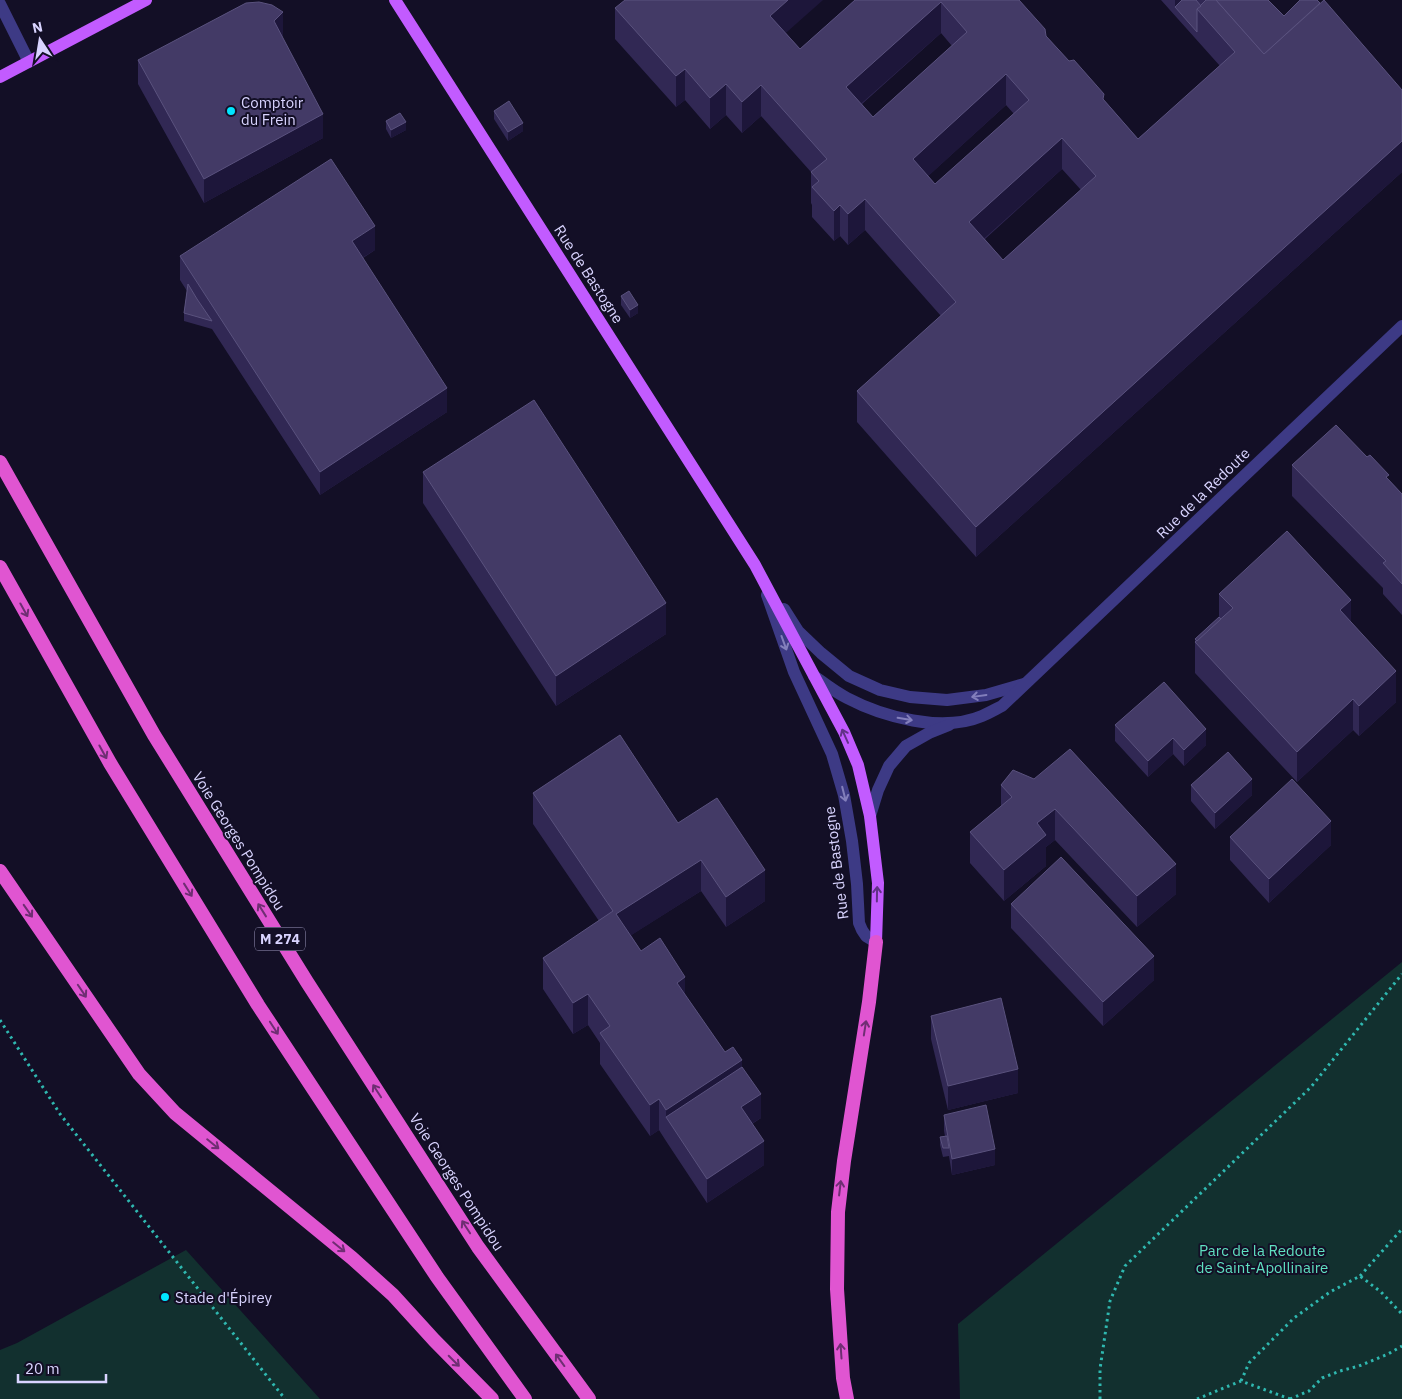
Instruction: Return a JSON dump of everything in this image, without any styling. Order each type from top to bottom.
[{"type":"highway","name":"Voie Georges Pompidou","points":[[0,462],[154,735],[307,982],[478,1247],[589,1399]]},
{"type":"highway","points":[[0,567],[110,763],[258,1005],[437,1276],[525,1399]]},
{"type":"highway","points":[[0,871],[139,1074],[156,1094],[175,1113],[352,1258],[393,1295],[492,1399]]},
{"type":"highway","points":[[847,1399],[843,1378],[837,1289],[838,1212],[876,942]]},
{"type":"main road","points":[[0,77],[146,0]]},
{"type":"main road","name":"Rue de Bastogne","points":[[395,0],[755,565],[844,732],[858,765],[870,816],[878,883],[876,942]]},
{"type":"street","points":[[0,4],[29,62]]},
{"type":"street","name":"Rue de la Redoute","points":[[870,816],[878,790],[889,766],[906,746],[930,733],[956,723],[980,717],[1002,706],[1402,326]]},
{"type":"street","name":"Rue de la Redoute","points":[[755,565],[798,631],[821,653],[850,676],[880,690],[910,696],[948,700],[986,696],[1026,684]]},
{"type":"street","name":"Rue de Bastogne","points":[[755,565],[794,672],[832,754],[844,795],[852,841],[857,884],[858,922],[866,936],[876,942]]},
{"type":"street","name":"Rue de la Redoute","points":[[814,676],[845,697],[894,717],[927,722],[956,723]]},
{"type":"path","points":[[1100,1399],[1100,1369],[1110,1300],[1125,1266],[1311,1087],[1402,974]]},
{"type":"path","points":[[0,1020],[60,1114],[284,1399]]},
{"type":"path","points":[[1241,1381],[1249,1363],[1294,1318],[1330,1292],[1360,1276],[1402,1229]]},
{"type":"path","points":[[1360,1276],[1381,1292],[1402,1314]]},
{"type":"path","points":[[1197,1399],[1241,1381],[1291,1399],[1309,1390],[1322,1378],[1359,1366],[1402,1346]]},
{"type":"green space","name":"Parc de la Redoute de Saint-Apollinaire","points":[[1402,962],[1402,1399],[960,1399],[958,1324]]},
{"type":"green space","name":"Stade d'Épirey","points":[[186,1250],[320,1399],[0,1399],[0,1350],[17,1343]]},
{"type":"building","points":[[625,0],[788,0],[770,16],[800,49],[855,0],[1019,0],[1045,29],[1046,36],[1069,61],[1074,60],[1104,94],[1103,99],[1138,139],[1235,52],[1197,9],[1206,0],[1216,0],[1264,54],[1324,0],[1402,90],[1402,141],[976,527],[857,391],[956,302],[865,199],[848,214],[840,205],[834,211],[812,187],[819,181],[811,172],[827,159],[761,85],[742,102],[726,84],[710,98],[685,69],[676,76],[615,8]],"holes":[[[941,2],[967,32],[873,117],[846,87]],[[1006,74],[1029,100],[935,184],[913,159]],[[1062,138],[1096,176],[1003,260],[969,222]]]},
{"type":"building","points":[[1182,0],[1196,0],[1201,6],[1197,9],[1197,32],[1175,7]]},
{"type":"building","points":[[1216,0],[1268,0],[1284,16],[1300,0],[1317,0],[1320,3],[1264,54]]},
{"type":"building","name":"Comptoir du Frein","points":[[259,2],[272,5],[283,12],[274,21],[323,114],[204,179],[138,60],[246,3]]},
{"type":"building","points":[[509,101],[523,123],[508,132],[494,111]]},
{"type":"building","points":[[400,113],[406,122],[391,130],[386,121]]},
{"type":"building","points":[[331,159],[375,226],[352,241],[447,388],[320,472],[180,256]]},
{"type":"building","points":[[188,284],[197,299],[212,321],[184,313]]},
{"type":"building","points":[[629,291],[638,305],[630,310],[621,296]]},
{"type":"building","points":[[534,400],[666,603],[556,676],[423,472]]},
{"type":"building","points":[[1336,425],[1367,457],[1370,455],[1389,475],[1386,477],[1402,494],[1402,584],[1383,563],[1386,561],[1292,465]]},
{"type":"building","points":[[1287,531],[1351,600],[1340,610],[1396,671],[1359,706],[1353,699],[1297,752],[1195,642],[1233,608],[1219,594]]},
{"type":"building","points":[[1219,617],[1221,619],[1197,641],[1195,639]]},
{"type":"building","points":[[1164,682],[1206,729],[1184,750],[1173,738],[1148,761],[1115,725]]},
{"type":"building","points":[[620,735],[678,823],[717,798],[765,870],[726,897],[701,860],[616,914],[641,951],[660,938],[685,977],[677,983],[725,1052],[733,1047],[742,1060],[666,1110],[659,1099],[650,1105],[600,1033],[610,1026],[588,994],[573,1003],[543,958],[613,911],[533,793]]},
{"type":"building","points":[[1070,749],[1176,864],[1137,896],[1055,809],[1037,823],[1046,835],[1004,870],[970,832],[1012,797],[1001,785],[1013,770],[1034,779]]},
{"type":"building","points":[[1228,752],[1252,779],[1215,813],[1191,785]]},
{"type":"building","points":[[1292,779],[1331,821],[1269,879],[1230,837]]},
{"type":"building","points":[[1061,857],[1154,956],[1103,1002],[1011,904]]},
{"type":"building","points":[[1001,998],[1018,1069],[948,1086],[931,1016]]},
{"type":"building","points":[[742,1067],[761,1094],[741,1107],[764,1141],[707,1179],[666,1117]]},
{"type":"building","points":[[986,1105],[995,1149],[952,1159],[944,1115]]},
{"type":"building","points":[[947,1136],[949,1148],[943,1148],[940,1137]]},
{"type":"place","name":"Comptoir du Frein","points":[[231,111]]},
{"type":"place","name":"Stade d'Épirey","points":[[165,1297]]}]
